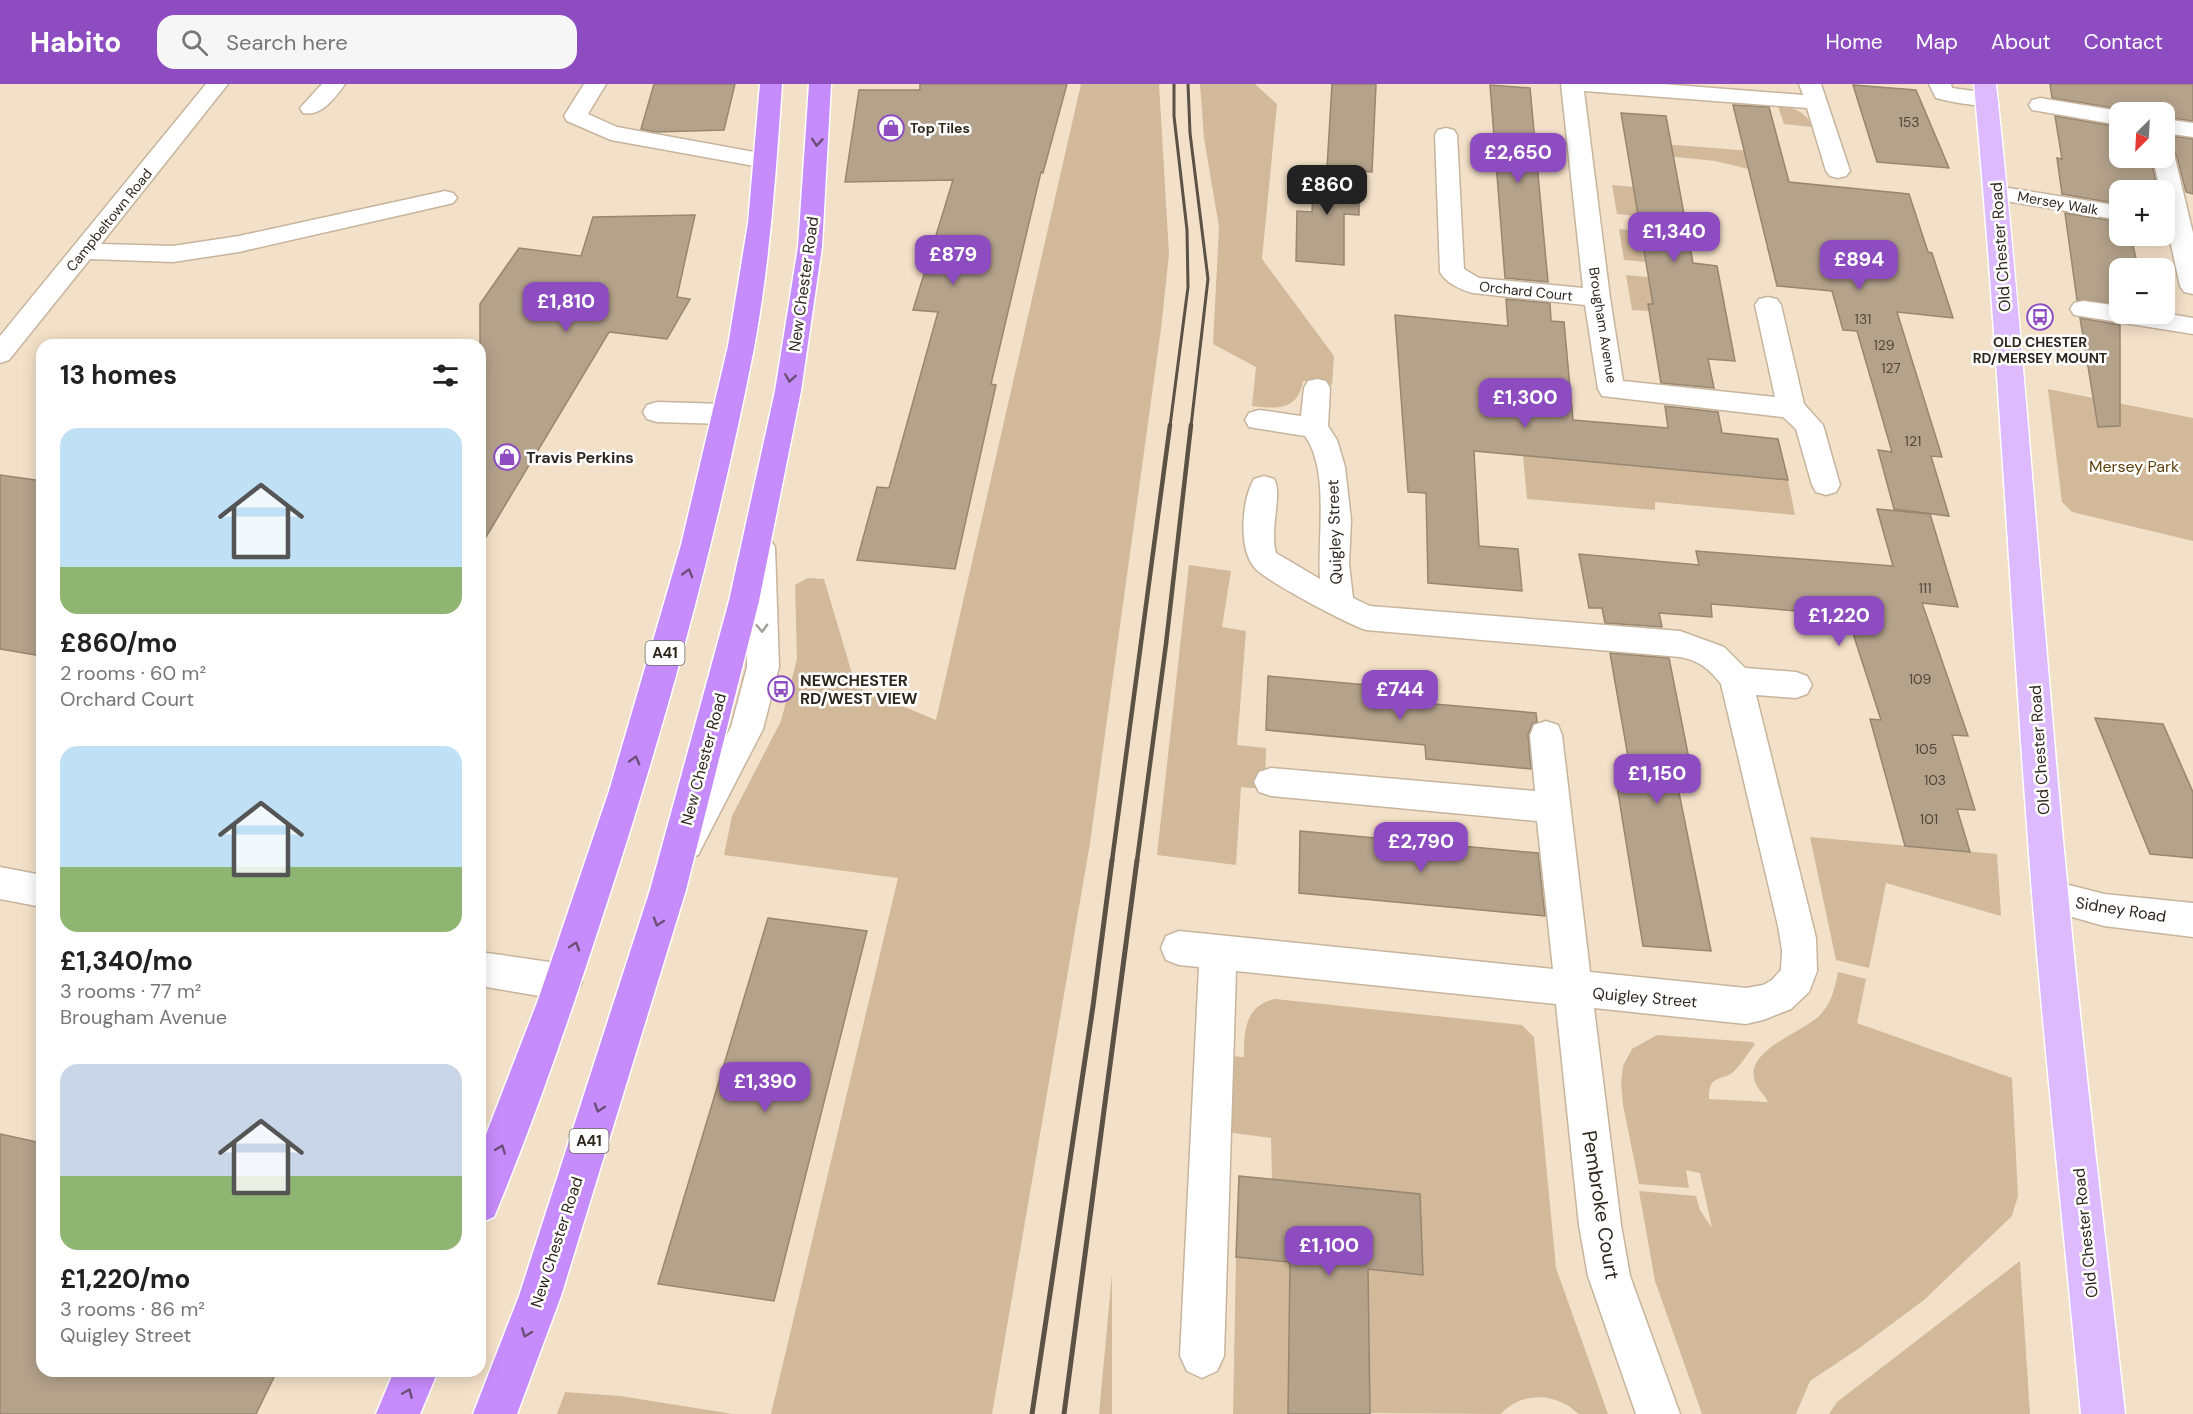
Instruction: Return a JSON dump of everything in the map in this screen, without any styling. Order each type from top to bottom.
[{"type":"highway","name":"A41","points":[[486,1187],[563,982],[635,757],[696,545],[741,346],[760,223],[771,84]]},
{"type":"highway","name":"New Chester Road","points":[[759,527],[788,391],[810,247],[820,84]]},
{"type":"highway","name":"New Chester Road","points":[[495,1414],[540,1296],[675,866]]},
{"type":"highway","points":[[398,1414],[413,1377]]},
{"type":"main road","name":"Old Chester Road","points":[[1986,92],[1996,192],[2019,516],[2050,896],[2103,1414]]},
{"type":"street","name":"Campbeltown Road","points":[[0,354],[217,84]]},
{"type":"street","points":[[311,108],[334,84]]},
{"type":"street","points":[[595,84],[575,116],[611,133],[765,161]]},
{"type":"street","points":[[1574,84],[1813,93],[1838,171]]},
{"type":"street","name":"Brougham Avenue","points":[[1574,84],[1597,298],[1611,389],[1791,408]]},
{"type":"street","points":[[1940,84],[1944,93],[1986,92]]},
{"type":"street","points":[[2040,105],[2109,116]]},
{"type":"street","points":[[2175,128],[2193,130]]},
{"type":"street","name":"Orchard Court","points":[[1446,135],[1452,272],[1473,285],[1597,298]]},
{"type":"street","points":[[2166,168],[2193,286]]},
{"type":"street","name":"Mersey Walk","points":[[1996,192],[2109,211]]},
{"type":"street","points":[[84,251],[173,254],[239,243],[445,198]]},
{"type":"street","points":[[1768,305],[1791,408],[1809,425],[1826,485]]},
{"type":"street","points":[[2083,309],[2193,326]]},
{"type":"street","points":[[1259,420],[1314,427],[1317,388]]},
{"type":"street","points":[[657,412],[725,414]]},
{"type":"street","name":"Quigley Street","points":[[1314,427],[1323,440],[1331,467],[1336,520],[1334,564],[1340,605]]},
{"type":"street","name":"Quigley Street","points":[[1179,948],[1746,1006],[1772,1001],[1790,990],[1799,971],[1799,952],[1736,680],[1720,659],[1706,650],[1686,645],[1366,618],[1265,561],[1258,550],[1257,538],[1264,486]]},
{"type":"street","points":[[675,866],[747,729],[763,667],[759,527]]},
{"type":"street","points":[[1736,680],[1796,685]]},
{"type":"street","name":"Pembroke Court","points":[[1546,735],[1572,990],[1600,1225],[1610,1276],[1626,1329],[1658,1414]]},
{"type":"street","points":[[1270,782],[1553,808]]},
{"type":"street","points":[[0,883],[36,890]]},
{"type":"street","name":"Sidney Road","points":[[2050,896],[2104,910],[2193,920]]},
{"type":"street","points":[[1202,1356],[1218,952]]},
{"type":"street","points":[[486,970],[563,982]]},
{"type":"green space","points":[[1081,84],[1159,84],[1169,254],[1161,329],[1090,843],[992,1414],[771,1414],[898,878],[724,855],[732,816],[781,721],[797,659],[795,585],[808,578],[824,579],[856,687],[936,720]]},
{"type":"green space","points":[[1200,84],[1255,84],[1277,104],[1262,259],[1334,356],[1332,385],[1303,381],[1296,398],[1285,406],[1269,408],[1252,406],[1256,367],[1213,344],[1219,227],[1204,138]]},
{"type":"green space","points":[[1778,106],[1799,111],[1812,127],[1784,124]]},
{"type":"green space","points":[[1663,144],[1763,152],[1757,171],[1715,161],[1666,156]]},
{"type":"green space","points":[[1612,185],[1634,187],[1639,216],[1617,214]]},
{"type":"green space","points":[[1619,229],[1641,231],[1646,262],[1624,260]]},
{"type":"green space","points":[[1626,275],[1648,277],[1653,304],[1649,304],[1650,311],[1632,310]]},
{"type":"green space","name":"Mersey Park","points":[[2048,389],[2193,418],[2193,541],[2072,512],[2062,502]]},
{"type":"green space","points":[[1523,455],[1788,480],[1795,515],[1655,502],[1655,510],[1527,499]]},
{"type":"green space","points":[[1189,565],[1231,571],[1222,627],[1246,631],[1237,745],[1266,748],[1265,789],[1241,787],[1236,865],[1157,855]]},
{"type":"green space","points":[[1810,837],[1997,854],[2001,916],[1886,883],[1869,968],[1836,960]]},
{"type":"green space","points":[[1838,972],[1866,979],[1857,1023],[2012,1078],[2018,1196],[2012,1216],[1924,1300],[1810,1381],[1796,1414],[1702,1414],[1655,1281],[1639,1191],[1696,1196],[1700,1210],[1712,1228],[1700,1173],[1686,1170],[1689,1188],[1639,1184],[1623,1105],[1621,1083],[1623,1066],[1632,1049],[1657,1035],[1752,1042],[1755,1044],[1734,1072],[1712,1083],[1709,1099],[1768,1102],[1755,1082],[1754,1067],[1768,1049],[1821,1014],[1830,999]]},
{"type":"green space","points":[[1275,999],[1522,1025],[1534,1037],[1556,1268],[1608,1414],[1579,1414],[1563,1403],[1538,1397],[1514,1403],[1501,1414],[1370,1413],[1367,1269],[1423,1275],[1420,1194],[1272,1179],[1271,1138],[1226,1132],[1230,1056],[1244,1057],[1248,1020],[1258,1007]]},
{"type":"green space","points":[[1236,1257],[1290,1262],[1288,1414],[1233,1414]]},
{"type":"green space","points":[[2020,1261],[2030,1414],[1829,1414],[1837,1402]]},
{"type":"green space","points":[[1112,1274],[1112,1414],[1099,1414]]},
{"type":"green space","points":[[565,1392],[620,1396],[733,1414],[557,1414]]},
{"type":"building","points":[[654,84],[735,84],[724,130],[655,132],[641,129]]},
{"type":"building","points":[[920,84],[1067,84],[1043,173],[1041,172],[991,384],[996,385],[955,569],[857,560],[877,487],[889,488],[938,312],[913,310],[953,180],[845,182],[859,90],[920,90]]},
{"type":"building","points":[[1332,84],[1376,84],[1372,172],[1327,168]]},
{"type":"building","points":[[2050,84],[2193,84],[2193,121],[2175,119],[2175,102],[2109,102],[2109,107],[2052,98]]},
{"type":"building","points":[[1490,85],[1530,88],[1548,282],[1505,278]]},
{"type":"building","points":[[1853,85],[1916,90],[1949,168],[1877,162]]},
{"type":"building","points":[[1733,105],[1769,107],[1789,182],[1909,194],[1928,252],[1932,253],[1953,318],[1897,312],[1942,457],[1931,456],[1949,516],[1894,509],[1878,450],[1892,452],[1857,331],[1843,330],[1832,291],[1777,286]]},
{"type":"building","points":[[1621,113],[1666,116],[1693,263],[1717,266],[1735,361],[1708,359],[1714,388],[1661,383],[1648,304],[1653,304]]},
{"type":"building","points":[[2055,116],[2109,125],[2109,168],[2153,168],[2155,180],[2109,180],[2109,202],[2062,194],[2057,158],[2062,159]]},
{"type":"building","points":[[2175,137],[2193,139],[2193,194],[2186,192],[2177,157]]},
{"type":"building","points":[[1314,167],[1359,171],[1359,215],[1344,214],[1344,265],[1296,261],[1297,211],[1312,212]]},
{"type":"building","points":[[2065,213],[2109,220],[2109,246],[2133,246],[2136,258],[2109,258],[2109,303],[2077,300]]},
{"type":"building","points":[[695,215],[677,297],[690,299],[667,339],[609,332],[486,537],[486,339],[480,339],[480,304],[519,248],[581,256],[593,217]]},
{"type":"building","points":[[1506,299],[1550,303],[1551,321],[1564,322],[1573,420],[1668,428],[1665,406],[1718,412],[1722,433],[1778,439],[1788,480],[1474,451],[1479,546],[1518,549],[1522,591],[1428,583],[1426,493],[1408,492],[1395,315],[1508,326]]},
{"type":"building","points":[[2080,318],[2120,325],[2120,426],[2098,427]]},
{"type":"building","points":[[0,475],[36,480],[36,655],[0,649]]},
{"type":"building","points":[[1877,509],[1930,514],[1958,607],[1922,603],[1968,736],[1952,735],[1975,810],[1957,809],[1970,852],[1905,846],[1870,719],[1881,720],[1847,615],[1711,604],[1712,617],[1659,613],[1662,627],[1605,623],[1602,608],[1589,608],[1579,554],[1699,565],[1696,551],[1893,566]]},
{"type":"building","points":[[1610,653],[1669,658],[1693,779],[1676,778],[1711,951],[1643,946],[1615,774],[1631,774]]},
{"type":"building","points":[[1268,676],[1423,690],[1423,703],[1536,713],[1537,722],[1532,724],[1528,735],[1531,769],[1426,759],[1425,745],[1266,730]]},
{"type":"building","points":[[2095,718],[2163,724],[2193,792],[2193,858],[2150,854]]},
{"type":"building","points":[[1300,831],[1538,853],[1545,916],[1299,893]]},
{"type":"building","points":[[768,918],[867,931],[774,1301],[658,1284]]},
{"type":"building","points":[[0,1134],[36,1142],[36,1377],[274,1377],[256,1414],[0,1414]]},
{"type":"building","points":[[1239,1176],[1420,1194],[1423,1275],[1368,1269],[1370,1414],[1288,1414],[1290,1262],[1236,1257]]},
{"type":"railway","points":[[1170,426],[1188,287],[1187,230],[1174,116],[1174,84]]},
{"type":"railway","points":[[1188,84],[1190,133],[1208,279],[1191,426]]},
{"type":"railway","points":[[1112,861],[1170,425]]},
{"type":"railway","points":[[1137,861],[1166,644],[1191,425]]},
{"type":"railway","points":[[1032,1414],[1093,1006],[1112,860]]},
{"type":"railway","points":[[1064,1414],[1137,860]]},
{"type":"place","name":"Top Tiles","points":[[891,128]]},
{"type":"place","name":"OLD CHESTER RD/MERSEY MOUNT","points":[[2040,317]]},
{"type":"place","name":"Travis Perkins","points":[[507,457]]},
{"type":"place","name":"NEWCHESTER RD/WEST VIEW","points":[[781,689]]}]
